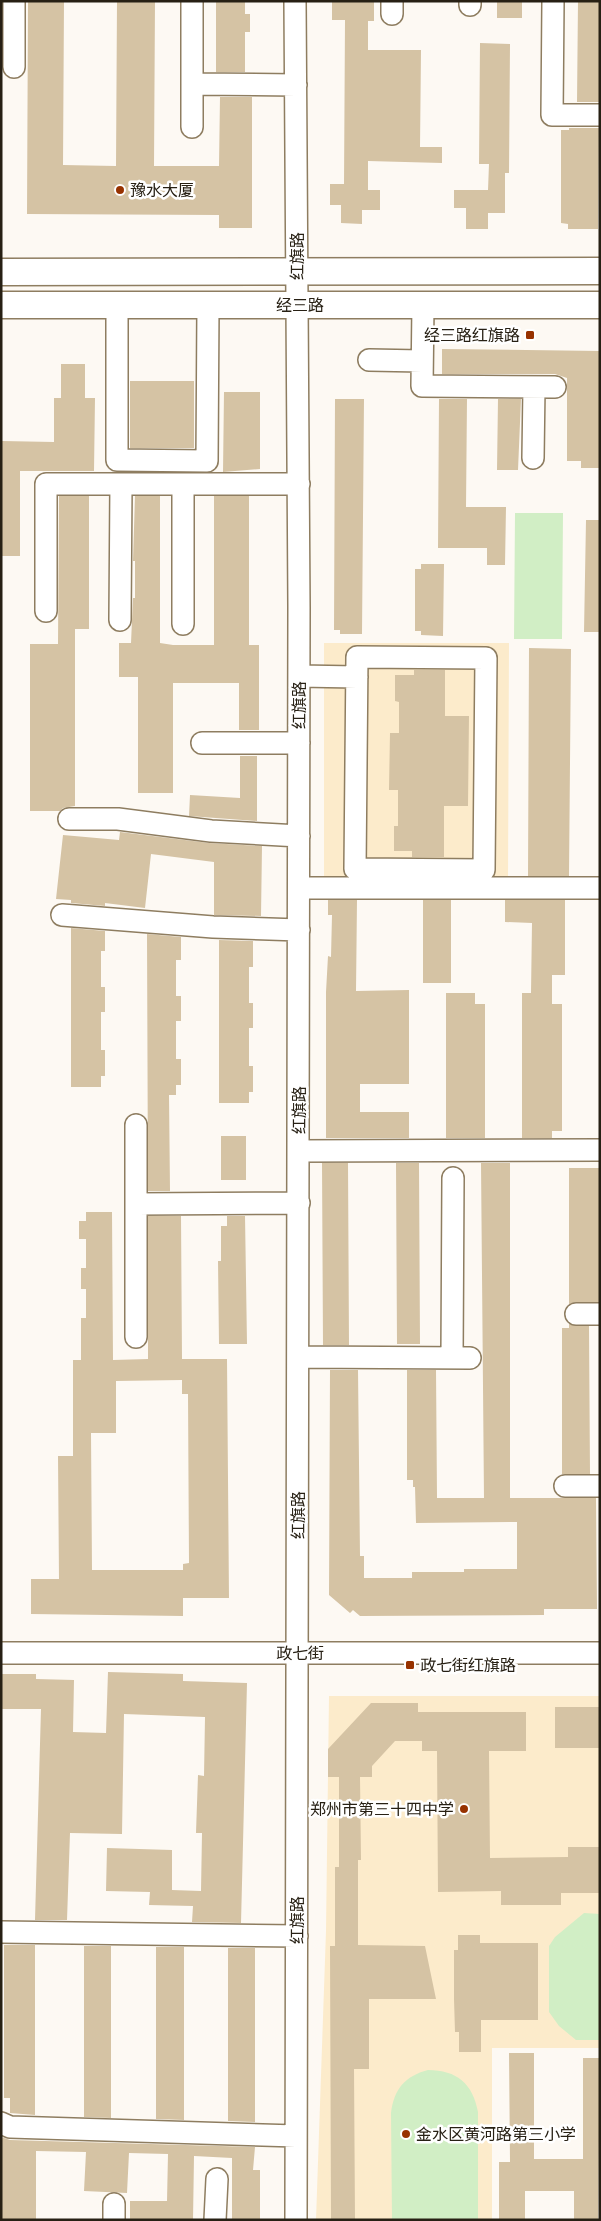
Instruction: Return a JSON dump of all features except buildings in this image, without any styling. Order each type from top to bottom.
[{"type":"main road","name":"经三路","points":[[1,272],[600,271]]},
{"type":"main road","name":"经三路","points":[[1,306],[600,305]]},
{"type":"street","points":[[14,1],[14,67]]},
{"type":"street","points":[[192,1],[192,128]]},
{"type":"street","name":"红旗路","points":[[296,1],[300,676],[296,2220]]},
{"type":"street","points":[[552,1],[552,115],[600,115]]},
{"type":"street","points":[[192,84],[296,85]]},
{"type":"street","points":[[117,305],[117,460],[189,461],[207,461],[208,305]]},
{"type":"street","points":[[423,305],[422,386],[555,387]]},
{"type":"street","points":[[369,360],[422,361]]},
{"type":"street","points":[[533,458],[534,387]]},
{"type":"street","points":[[46,611],[46,484],[299,484]]},
{"type":"street","points":[[120,484],[120,620]]},
{"type":"street","points":[[183,484],[183,624]]},
{"type":"street","points":[[357,657],[486,658],[484,870],[355,869],[357,677],[357,657]]},
{"type":"street","points":[[300,676],[357,677]]},
{"type":"street","points":[[202,743],[299,743]]},
{"type":"street","points":[[69,820],[118,820],[211,831],[299,836]]},
{"type":"street","points":[[299,888],[600,888]]},
{"type":"street","points":[[62,915],[213,927],[299,930]]},
{"type":"street","points":[[136,1125],[136,1337]]},
{"type":"street","points":[[299,1150],[600,1150]]},
{"type":"street","points":[[298,1357],[461,1358],[453,1178]]},
{"type":"street","points":[[136,1204],[298,1203]]},
{"type":"street","points":[[576,1314],[600,1314]]},
{"type":"street","points":[[564,1486],[600,1486]]},
{"type":"street","name":"政七街","points":[[1,1653],[600,1652]]},
{"type":"street","points":[[1,1932],[297,1936]]},
{"type":"street","points":[[1,2123],[10,2127],[296,2136]]},
{"type":"street","points":[[215,2220],[217,2179]]},
{"type":"shaded area","points":[[324,643],[509,643],[508,880],[324,880]]},
{"type":"shaded area","name":"郑州市第三十四中学","points":[[329,1696],[600,1696],[600,2048],[492,2048],[492,2220],[316,2220],[326,1931]]},
{"type":"green space","points":[[515,513],[563,513],[562,639],[514,639]]},
{"type":"green space","points":[[584,1913],[600,1914],[600,2040],[576,2040],[559,2026],[549,2012],[549,1946],[555,1937]]},
{"type":"green space","points":[[428,2070],[447,2073],[462,2080],[468,2086],[476,2102],[478,2112],[478,2220],[392,2220],[391,2113],[395,2097],[402,2085],[413,2076]]},
{"type":"place","name":"豫水大厦","points":[[120,190]]},
{"type":"place","name":"经三路红旗路","points":[[530,335]]},
{"type":"place","name":"政七街红旗路","points":[[410,1665]]},
{"type":"place","name":"郑州市第三十四中学","points":[[464,1809]]},
{"type":"place","name":"金水区黄河路第三小学","points":[[406,2134]]}]
